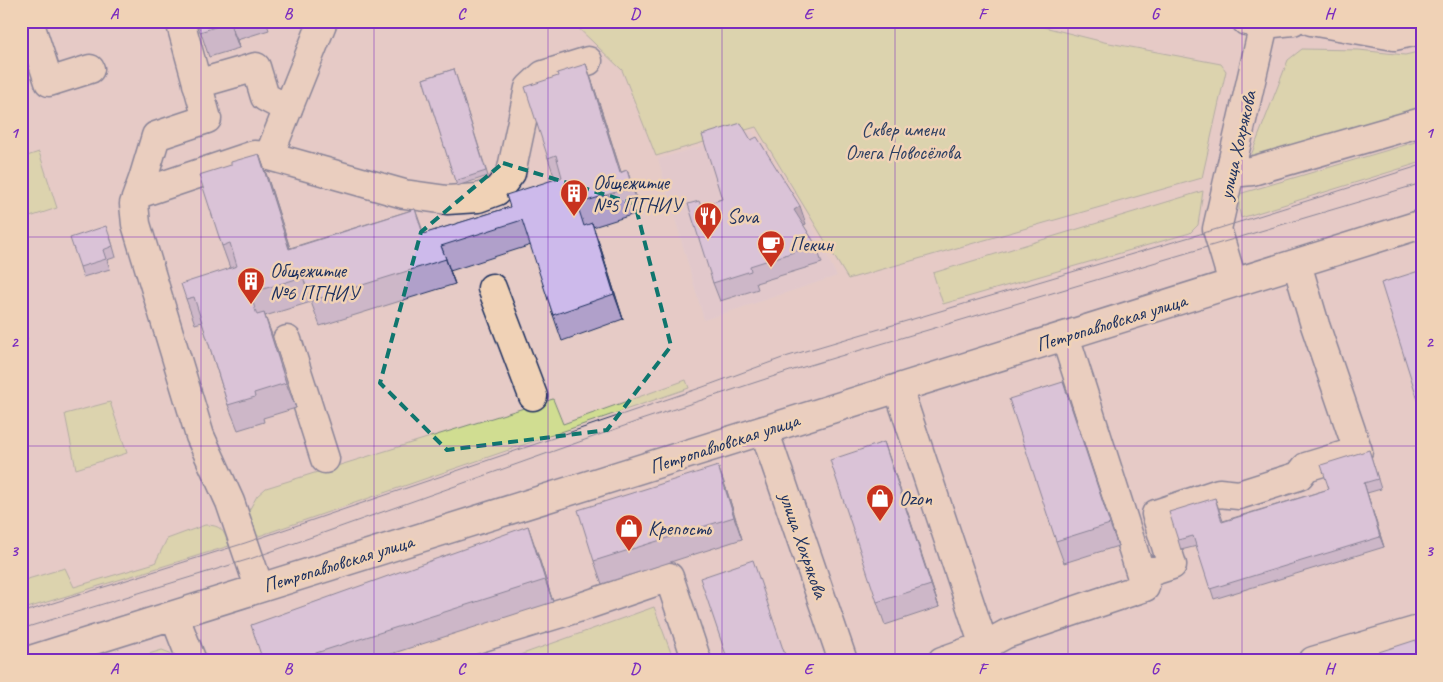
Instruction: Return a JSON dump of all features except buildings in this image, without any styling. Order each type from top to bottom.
[{"type":"street","points":[[29,21],[50,82],[90,69]]},
{"type":"street","points":[[180,21],[207,119],[156,136],[134,204],[136,224],[198,427],[230,502],[259,587]]},
{"type":"street","points":[[269,156],[323,21]]},
{"type":"street","points":[[1259,22],[1293,21]]},
{"type":"street","points":[[1312,21],[1394,36],[1422,30]]},
{"type":"street","name":"улица Хохрякова","points":[[1233,283],[1217,229],[1231,173],[1259,22]]},
{"type":"street","points":[[138,194],[254,155],[269,156],[404,194],[447,200],[478,198],[496,191],[511,172],[529,88],[543,75],[588,61]]},
{"type":"street","points":[[198,84],[256,67],[265,97],[288,109]]},
{"type":"street","points":[[1231,173],[1252,171],[1422,122]]},
{"type":"street","name":"Петропавловская улица","points":[[27,661],[1422,224]]},
{"type":"street","points":[[1141,575],[1172,565],[1156,514],[1219,493],[1239,495],[1298,476],[1306,467],[1358,451],[1315,325],[1297,264]]},
{"type":"street","points":[[492,288],[533,396]]},
{"type":"street","points":[[942,661],[987,653],[1006,634],[1145,587],[1065,336]]},
{"type":"street","points":[[287,340],[326,459]]},
{"type":"street","points":[[898,388],[987,653]]},
{"type":"street","name":"улица Хохрякова","points":[[764,430],[843,661]]},
{"type":"street","points":[[404,661],[584,606],[669,577],[697,661]]},
{"type":"street","points":[[174,615],[192,661]]},
{"type":"street","points":[[1313,661],[1422,629]]},
{"type":"highlighted area","points":[[503,163],[635,204],[671,346],[607,430],[447,450],[380,383],[421,232]]},
{"type":"shaded area","points":[[752,131],[810,222],[837,276],[704,320],[658,159]]},
{"type":"green space","name":"Сквер имени Олега Новосёлова","points":[[571,21],[1020,21],[1104,42],[1221,64],[1226,71],[1202,178],[848,279],[756,127],[656,156],[622,70]]},
{"type":"green space","points":[[1302,49],[1359,50],[1405,55],[1422,51],[1422,115],[1250,158],[1288,60]]},
{"type":"green space","points":[[1422,140],[1422,162],[1241,218],[1239,194]]},
{"type":"green space","points":[[39,152],[57,208],[21,220],[21,158]]},
{"type":"green space","points":[[1203,191],[1198,225],[1190,233],[943,304],[933,273]]},
{"type":"green space","points":[[686,380],[689,388],[253,538],[247,514],[257,496],[266,488],[553,399],[563,424]]},
{"type":"green space","points":[[110,402],[127,453],[76,469],[65,414]]},
{"type":"green space","points":[[205,525],[215,526],[222,530],[229,546],[21,610],[21,581],[65,568],[74,587],[155,563],[167,539]]},
{"type":"green space","points":[[654,607],[674,661],[503,661]]},
{"type":"green space","points":[[162,650],[170,653],[178,660],[126,661]]},
{"type":"tram line","points":[[21,613],[245,543],[703,387],[785,357],[1217,229],[1422,165]]},
{"type":"tram line","points":[[21,629],[250,559],[641,420],[790,371],[1422,183]]},
{"type":"place","name":"Общежитие №5 ПГНИУ","points":[[574,217]]},
{"type":"place","name":"Sova","points":[[708,240]]},
{"type":"place","name":"Пекин","points":[[771,268]]},
{"type":"place","name":"Общежитие №6 ПГНИУ","points":[[251,305]]},
{"type":"place","name":"Ozon","points":[[880,522]]},
{"type":"place","name":"Крепость","points":[[629,552]]}]
